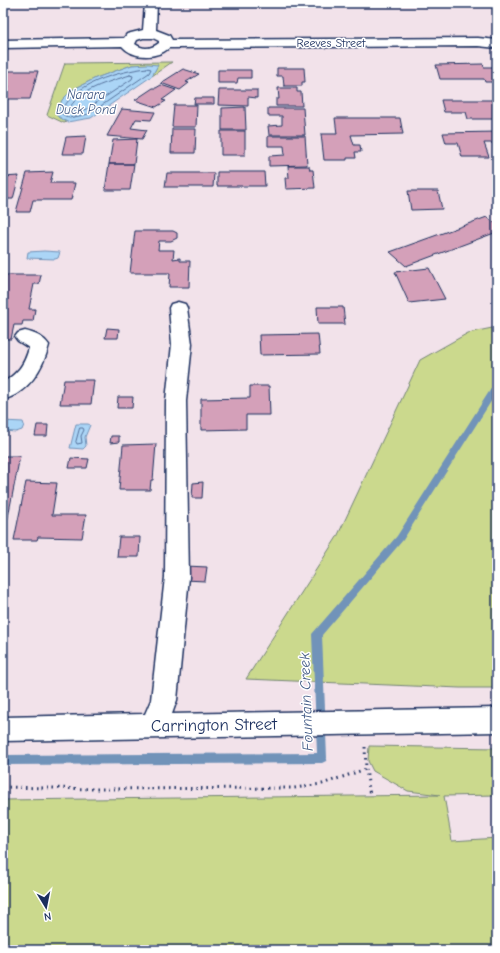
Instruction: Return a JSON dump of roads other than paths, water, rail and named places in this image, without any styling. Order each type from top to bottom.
[{"type":"street","points":[[149,34],[152,3]]},
{"type":"street","points":[[155,34],[164,38],[166,44],[159,49],[147,52],[135,50],[128,45],[128,42],[132,37],[137,35],[155,34]]},
{"type":"street","points":[[3,44],[128,42]]},
{"type":"street","name":"Reeves Street","points":[[166,44],[478,42],[497,44]]},
{"type":"street","points":[[154,726],[164,700],[177,577],[176,401],[182,344],[178,308]]},
{"type":"street","points":[[3,393],[28,374],[36,360],[40,345],[25,337]]},
{"type":"street","name":"Carrington Street","points":[[3,729],[497,720]]},
{"type":"water","name":"Narara Duck Pond","points":[[132,65],[158,65],[152,76],[91,118],[67,122],[56,115],[62,100],[72,90],[96,78]]},
{"type":"water","points":[[28,252],[60,252],[58,258],[55,259],[27,258]]},
{"type":"water","points":[[3,421],[23,422],[24,425],[22,430],[16,432],[3,431]]},
{"type":"water","points":[[76,424],[90,425],[85,437],[86,446],[83,449],[70,448]]},
{"type":"waterway","name":"Fountain Creek","points":[[3,760],[322,758],[317,634],[400,538],[497,386]]}]
